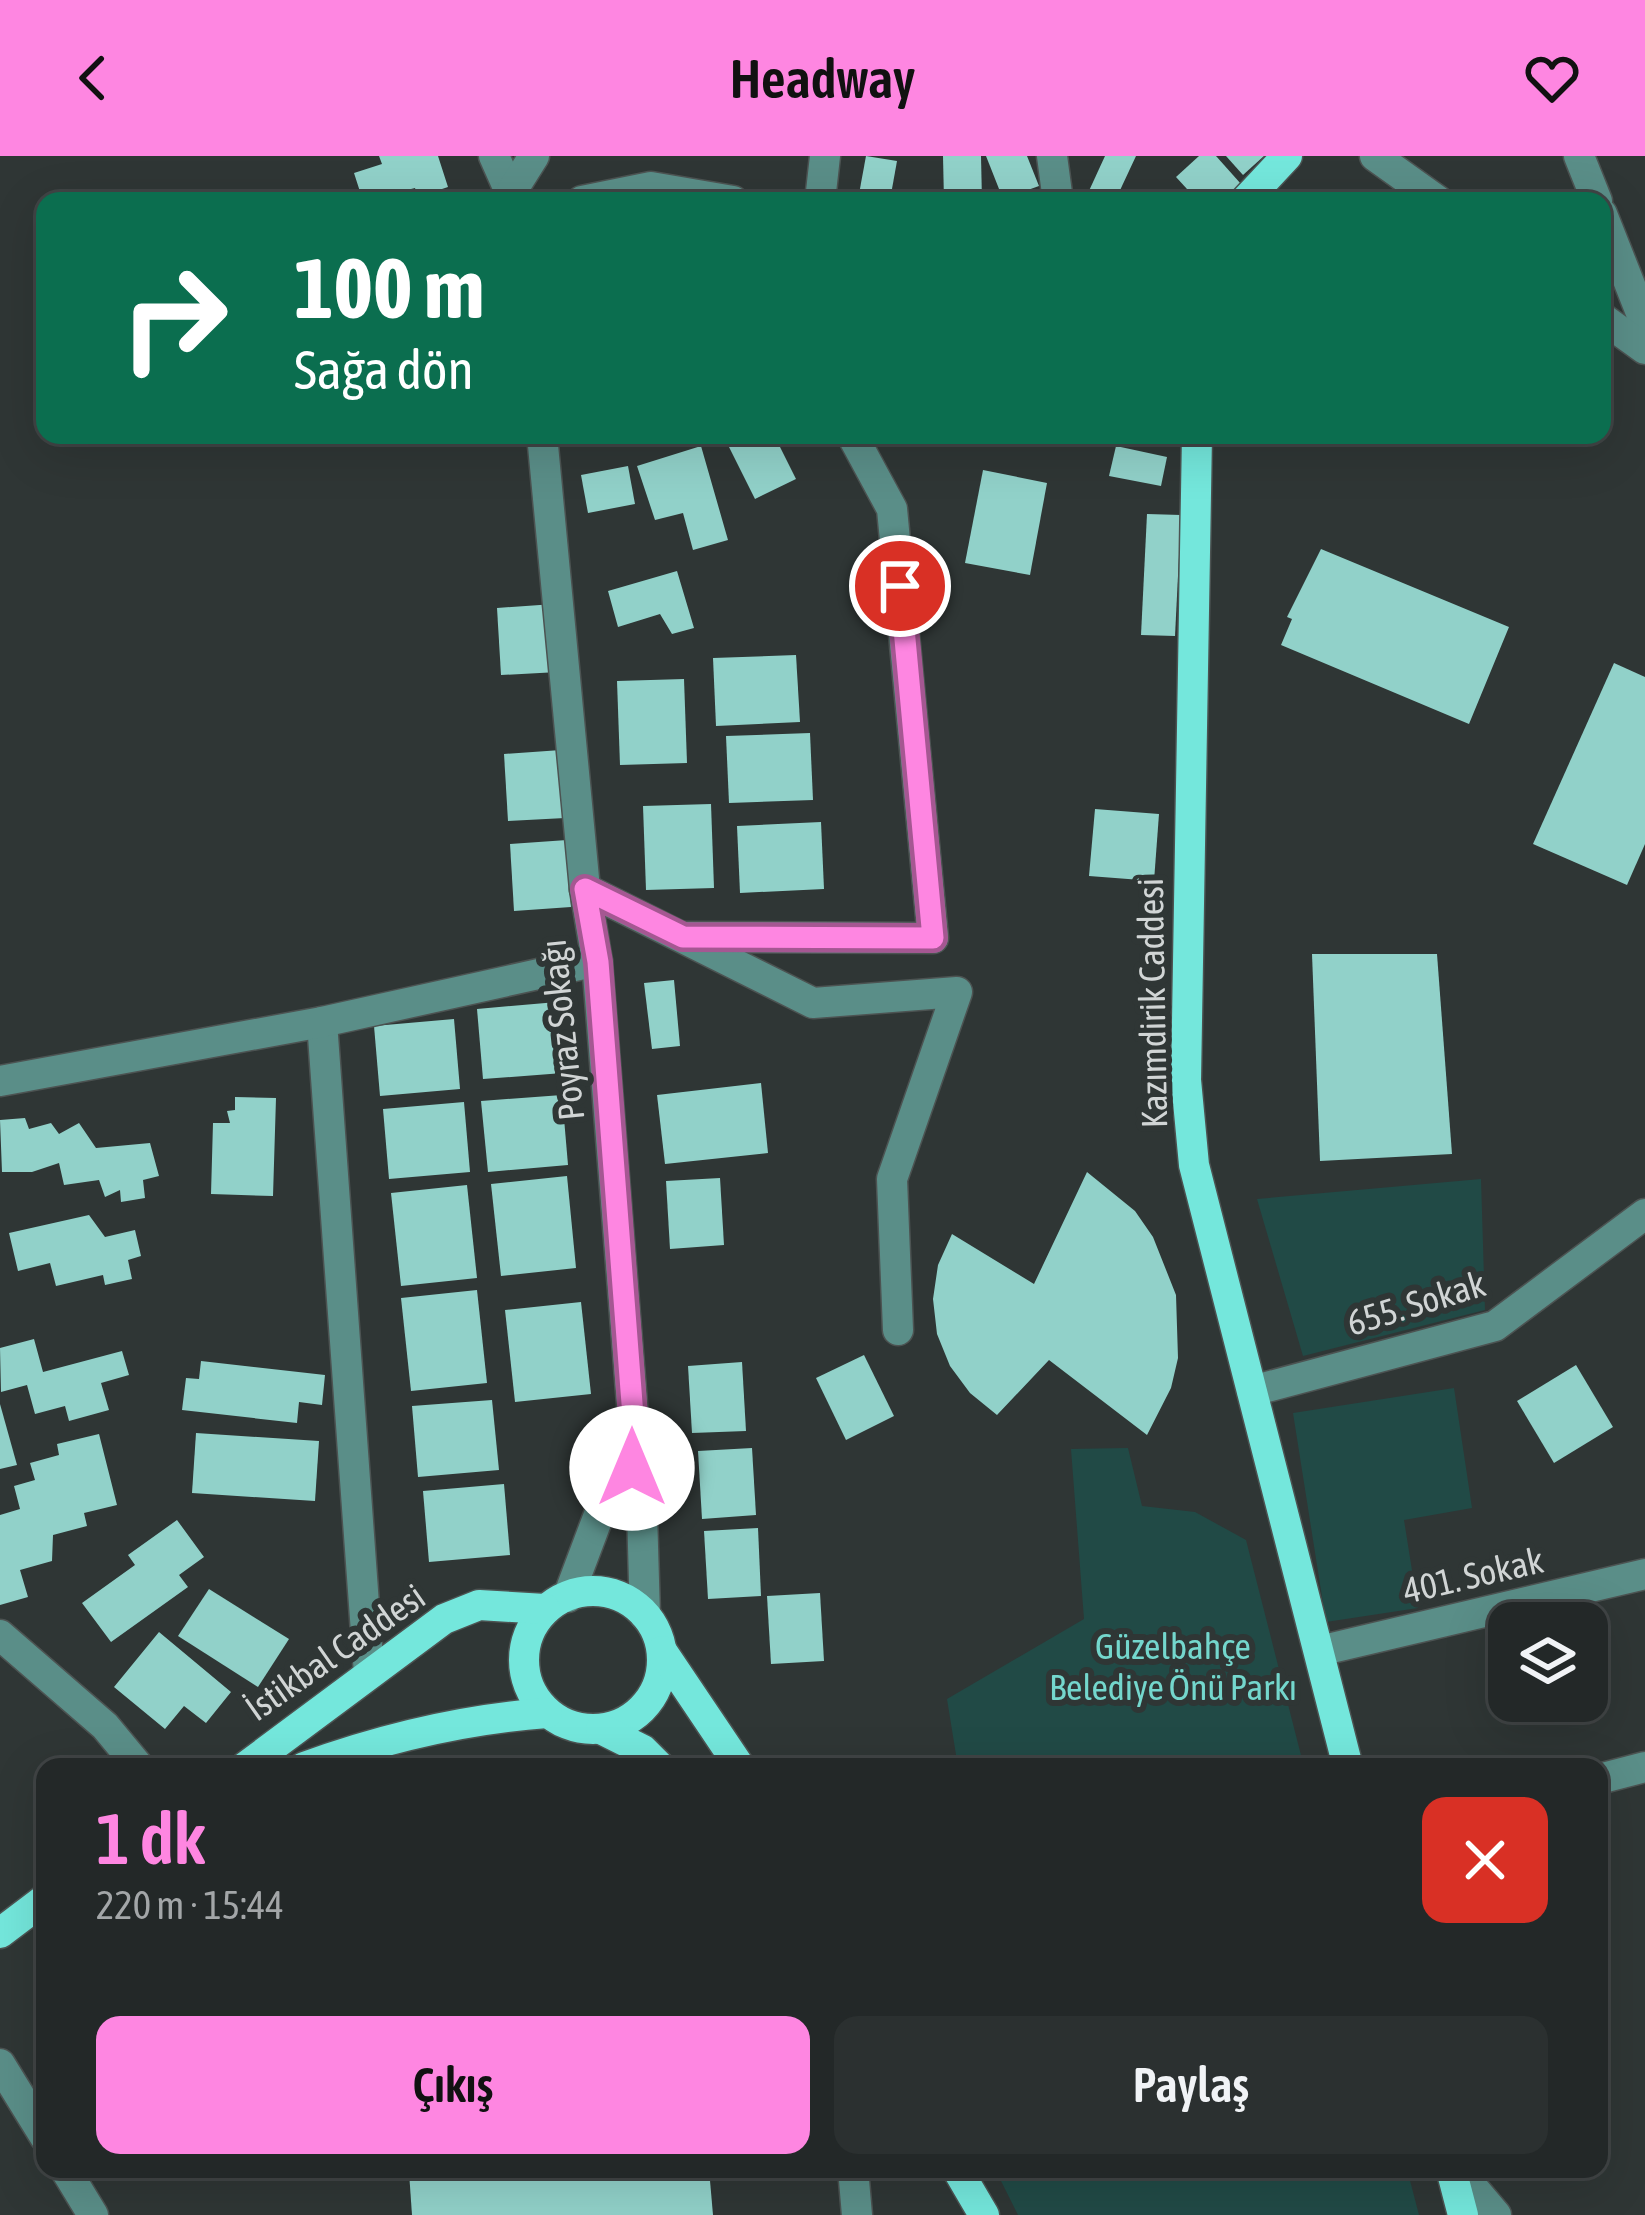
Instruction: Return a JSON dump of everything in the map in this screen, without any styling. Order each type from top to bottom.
[{"type":"main road","points":[[1253,192],[1287,156]]},
{"type":"main road","name":"Kazımdirik Caddesi","points":[[1197,444],[1186,1080],[1194,1165],[1346,1758]]},
{"type":"main road","points":[[651,1758],[602,1729],[566,1724],[547,1712],[525,1675],[524,1654],[529,1632],[557,1603],[605,1592],[645,1616],[662,1651],[734,1758]]},
{"type":"main road","name":"İstikbal Caddesi","points":[[257,1758],[445,1619],[479,1605],[557,1603]]},
{"type":"main road","points":[[602,1729],[629,1719],[647,1703],[658,1682],[662,1651]]},
{"type":"main road","points":[[329,1758],[482,1717],[547,1712]]},
{"type":"main road","points":[[0,1934],[36,1906]]},
{"type":"main road","points":[[962,2178],[984,2215]]},
{"type":"main road","points":[[1456,2178],[1463,2215]]},
{"type":"street","points":[[494,156],[511,192]]},
{"type":"street","points":[[515,192],[534,156]]},
{"type":"street","points":[[821,192],[825,156]]},
{"type":"street","points":[[1052,156],[1057,192]]},
{"type":"street","points":[[1375,156],[1425,192]]},
{"type":"street","points":[[1579,156],[1593,192]]},
{"type":"street","points":[[630,192],[651,188],[676,192]]},
{"type":"street","points":[[1611,237],[1645,323]]},
{"type":"street","points":[[1611,325],[1645,349]]},
{"type":"street","name":"Poyraz Sokağı","points":[[543,444],[585,889],[598,962],[635,1442],[628,1484],[642,1512],[645,1616]]},
{"type":"street","points":[[683,937],[933,938],[892,509],[857,444]]},
{"type":"street","points":[[585,889],[813,1003],[957,992],[892,1179],[898,1330]]},
{"type":"street","points":[[0,1081],[322,1022],[598,962]]},
{"type":"street","points":[[322,1022],[369,1674]]},
{"type":"street","name":"655. Sokak","points":[[1252,1391],[1496,1326],[1645,1214]]},
{"type":"street","points":[[557,1603],[603,1504],[628,1484]]},
{"type":"street","name":"401. Sokak","points":[[1318,1652],[1645,1574]]},
{"type":"street","points":[[0,1635],[105,1726],[132,1758]]},
{"type":"street","points":[[1608,1777],[1645,1767]]},
{"type":"street","points":[[0,2064],[36,2122]]},
{"type":"street","points":[[70,2178],[93,2215]]},
{"type":"street","points":[[854,2178],[856,2215]]},
{"type":"street","points":[[1462,2178],[1496,2215]]},
{"type":"green space","points":[[1481,1179],[1485,1310],[1303,1356],[1257,1199]]},
{"type":"green space","points":[[1454,1388],[1472,1508],[1404,1520],[1418,1608],[1326,1622],[1293,1413]]},
{"type":"green space","name":"Güzelbahçe Belediye Önü Parkı","points":[[1128,1448],[1142,1506],[1195,1512],[1246,1540],[1302,1758],[957,1758],[947,1699],[1084,1619],[1071,1449]]},
{"type":"green space","points":[[1000,2178],[1409,2178],[1419,2215],[1018,2215]]},
{"type":"building","points":[[379,156],[438,156],[448,187],[433,192],[416,192],[415,188],[360,192],[354,173],[382,164]]},
{"type":"building","points":[[866,156],[897,161],[891,192],[859,192]]},
{"type":"building","points":[[943,156],[981,156],[982,192],[944,192]]},
{"type":"building","points":[[986,156],[1027,156],[1039,186],[1000,192]]},
{"type":"building","points":[[1105,156],[1136,156],[1119,192],[1088,192]]},
{"type":"building","points":[[1199,156],[1216,156],[1241,184],[1232,192],[1190,192],[1176,177]]},
{"type":"building","points":[[1226,156],[1264,156],[1243,175]]},
{"type":"building","points":[[728,444],[778,444],[796,479],[755,499]]},
{"type":"building","points":[[701,446],[728,540],[693,550],[683,513],[655,520],[637,466]]},
{"type":"building","points":[[1116,446],[1167,457],[1161,486],[1109,476]]},
{"type":"building","points":[[628,466],[635,504],[588,513],[581,475]]},
{"type":"building","points":[[983,470],[1047,483],[1030,575],[965,563]]},
{"type":"building","points":[[1147,514],[1181,515],[1175,636],[1141,635]]},
{"type":"building","points":[[1321,549],[1509,627],[1469,724],[1281,645],[1292,619],[1287,617]]},
{"type":"building","points":[[677,571],[694,628],[672,634],[660,614],[618,627],[608,591]]},
{"type":"building","points":[[554,604],[558,672],[501,675],[497,608]]},
{"type":"building","points":[[796,655],[800,722],[716,726],[713,658]]},
{"type":"building","points":[[1614,663],[1645,677],[1645,844],[1627,885],[1533,844]]},
{"type":"building","points":[[684,679],[687,763],[620,765],[617,681]]},
{"type":"building","points":[[810,733],[813,800],[729,803],[726,736]]},
{"type":"building","points":[[561,750],[565,818],[508,821],[504,754]]},
{"type":"building","points":[[711,804],[714,888],[646,890],[643,806]]},
{"type":"building","points":[[1095,809],[1159,814],[1154,881],[1089,876]]},
{"type":"building","points":[[821,822],[824,889],[740,893],[737,826]]},
{"type":"building","points":[[567,840],[571,907],[514,911],[510,844]]},
{"type":"building","points":[[1312,954],[1437,954],[1452,1154],[1320,1161]]},
{"type":"building","points":[[674,980],[680,1046],[652,1049],[644,983]]},
{"type":"building","points":[[557,1002],[563,1073],[483,1079],[477,1009]]},
{"type":"building","points":[[454,1019],[460,1089],[380,1096],[374,1026]]},
{"type":"building","points":[[761,1083],[768,1153],[665,1164],[657,1095]]},
{"type":"building","points":[[562,1095],[568,1165],[488,1172],[481,1101]]},
{"type":"building","points":[[235,1097],[276,1098],[273,1196],[211,1194],[213,1123],[230,1123],[227,1111],[235,1110]]},
{"type":"building","points":[[464,1102],[470,1172],[389,1179],[383,1109]]},
{"type":"building","points":[[25,1118],[29,1129],[51,1123],[59,1134],[79,1123],[96,1148],[150,1143],[159,1176],[143,1180],[145,1198],[121,1202],[120,1190],[105,1197],[99,1180],[64,1185],[59,1163],[32,1172],[2,1172],[0,1120]]},
{"type":"building","points":[[1087,1172],[1135,1211],[1153,1237],[1176,1295],[1178,1358],[1171,1388],[1147,1435],[1049,1360],[997,1415],[970,1393],[950,1366],[937,1334],[933,1299],[938,1265],[952,1234],[1034,1284]]},
{"type":"building","points":[[567,1176],[576,1268],[501,1276],[491,1184]]},
{"type":"building","points":[[720,1178],[724,1245],[670,1249],[666,1181]]},
{"type":"building","points":[[467,1185],[477,1278],[401,1286],[391,1193]]},
{"type":"building","points":[[89,1215],[105,1237],[135,1230],[141,1256],[128,1260],[132,1279],[105,1285],[103,1275],[56,1286],[50,1263],[18,1271],[9,1233]]},
{"type":"building","points":[[477,1290],[487,1383],[411,1391],[401,1298]]},
{"type":"building","points":[[581,1302],[591,1394],[515,1402],[505,1310]]},
{"type":"building","points":[[34,1339],[43,1372],[122,1351],[129,1375],[101,1383],[109,1410],[69,1421],[65,1406],[35,1414],[27,1385],[1,1392],[0,1348]]},
{"type":"building","points":[[864,1355],[894,1416],[846,1440],[816,1378]]},
{"type":"building","points":[[201,1361],[325,1375],[322,1405],[299,1402],[297,1423],[182,1410],[186,1378],[199,1379]]},
{"type":"building","points":[[742,1362],[746,1431],[692,1433],[688,1366]]},
{"type":"building","points":[[1576,1365],[1613,1427],[1554,1463],[1517,1401]]},
{"type":"building","points":[[492,1400],[499,1470],[418,1477],[412,1406]]},
{"type":"building","points":[[0,1404],[17,1465],[0,1469]]},
{"type":"building","points":[[196,1433],[319,1441],[315,1501],[192,1493]]},
{"type":"building","points":[[99,1434],[117,1505],[84,1513],[87,1526],[53,1535],[52,1561],[20,1570],[28,1597],[0,1605],[0,1515],[20,1509],[14,1486],[35,1480],[30,1463],[59,1455],[57,1444]]},
{"type":"building","points":[[752,1448],[756,1515],[702,1519],[698,1451]]},
{"type":"building","points":[[504,1484],[510,1555],[429,1562],[423,1491]]},
{"type":"building","points":[[177,1520],[204,1557],[179,1575],[188,1587],[111,1642],[82,1603],[135,1565],[128,1555]]},
{"type":"building","points":[[758,1528],[761,1596],[708,1599],[704,1531]]},
{"type":"building","points":[[209,1589],[289,1639],[258,1687],[178,1636]]},
{"type":"building","points":[[820,1593],[824,1661],[771,1664],[767,1596]]},
{"type":"building","points":[[159,1632],[231,1692],[206,1723],[184,1706],[165,1729],[114,1687]]},
{"type":"building","points":[[409,2178],[710,2178],[713,2215],[412,2215]]},
{"type":"route","points":[[632,1468],[635,1442],[598,962],[585,889],[683,937],[933,938],[900,586]]}]
